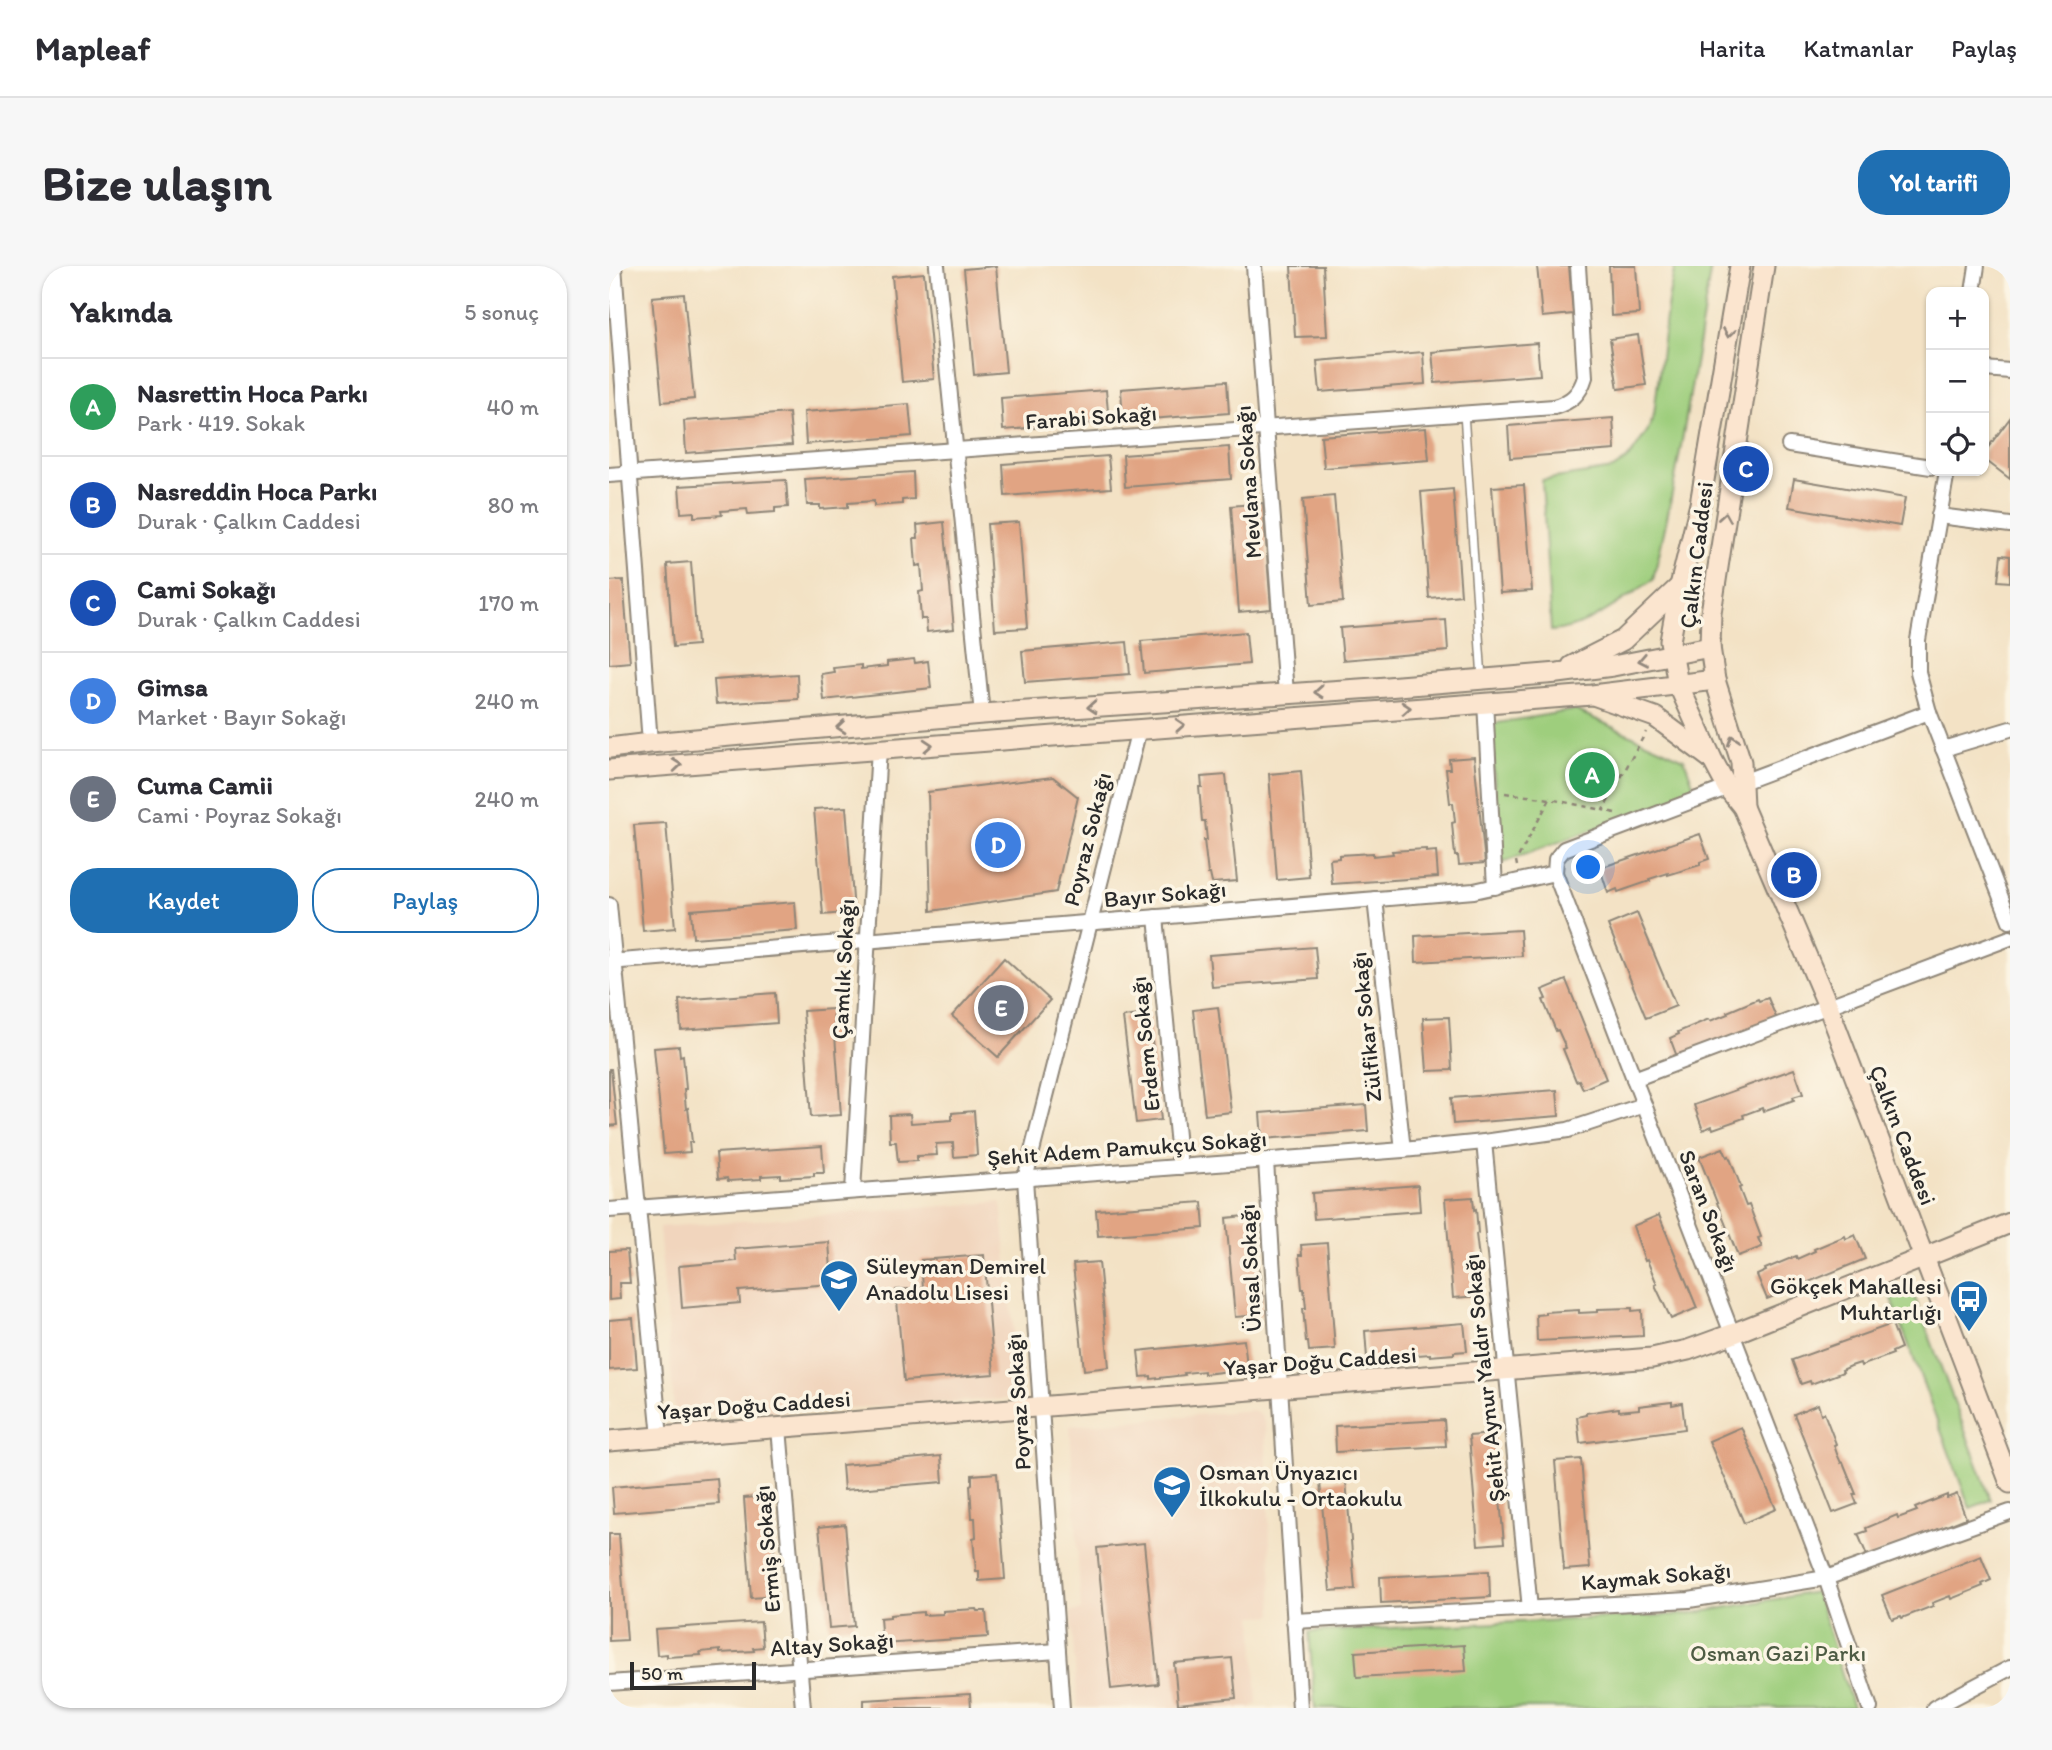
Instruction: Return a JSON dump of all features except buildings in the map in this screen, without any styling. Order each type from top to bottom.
[{"type":"main road","name":"Çalkın Caddesi","points":[[1712,759],[1678,684],[1670,641],[1700,504],[1740,266]]},
{"type":"main road","name":"Çalkın Caddesi","points":[[1735,784],[1741,762],[1715,680],[1710,647],[1711,613],[1764,266]]},
{"type":"main road","points":[[1558,673],[1623,640],[1680,586]]},
{"type":"main road","points":[[609,748],[982,714],[1558,673],[1613,666],[1710,647]]},
{"type":"main road","points":[[609,770],[1592,695],[1715,680]]},
{"type":"main road","name":"Çalkın Caddesi","points":[[1592,695],[1655,717],[1712,759],[1735,784],[1828,1006],[2010,1483]]},
{"type":"main road","name":"Yaşar Doğu Caddesi","points":[[609,1441],[1506,1371],[1671,1355],[1732,1334],[2010,1223]]},
{"type":"street","points":[[614,266],[650,743]]},
{"type":"street","points":[[937,266],[982,714]]},
{"type":"street","name":"Mevlana Sokağı","points":[[1254,266],[1286,694]]},
{"type":"street","name":"Farabi Sokağı","points":[[609,475],[1554,407],[1567,403],[1583,386],[1585,372],[1578,266]]},
{"type":"street","points":[[1974,287],[1977,266]]},
{"type":"street","points":[[1989,370],[2010,372]]},
{"type":"street","points":[[1789,445],[1926,466]]},
{"type":"street","points":[[1946,476],[1916,651],[1918,672],[1929,712],[2010,921]]},
{"type":"street","points":[[1939,516],[2010,525]]},
{"type":"street","points":[[1485,702],[1496,887]]},
{"type":"street","name":"Bayır Sokağı","points":[[612,962],[1474,891],[1496,887],[1517,882],[1555,866],[1564,849],[1929,712]]},
{"type":"street","name":"Poyraz Sokağı","points":[[1062,1708],[1025,1179],[1139,729]]},
{"type":"street","points":[[1943,748],[2010,729]]},
{"type":"street","name":"Çamlık Sokağı","points":[[853,1191],[879,748]]},
{"type":"street","name":"Saran Sokağı","points":[[1555,866],[1826,1578],[1870,1708]]},
{"type":"street","name":"Zülfikar Sokağı","points":[[1375,899],[1403,1150]]},
{"type":"street","points":[[609,905],[612,962],[660,1437]]},
{"type":"street","name":"Erdem Sokağı","points":[[1156,917],[1180,1167]]},
{"type":"street","points":[[1634,1079],[2010,938]]},
{"type":"street","name":"Şehit Adem Pamukçu Sokağı","points":[[609,1210],[1484,1142],[1568,1130],[1644,1105]]},
{"type":"street","name":"Şehit Aynur Yaldır Sokağı","points":[[1484,1142],[1530,1609]]},
{"type":"street","name":"Ünsal Sokağı","points":[[1266,1160],[1300,1708]]},
{"type":"street","name":"Ermiş Sokağı","points":[[779,1428],[803,1708]]},
{"type":"street","name":"Kaymak Sokağı","points":[[1294,1621],[1689,1600],[1826,1578],[2010,1512]]},
{"type":"street","name":"Altay Sokağı","points":[[609,1683],[1058,1651]]},
{"type":"street","points":[[1934,1708],[2010,1668]]},
{"type":"lane","points":[[1464,413],[1482,679]]},
{"type":"path","points":[[1603,810],[1633,752],[1655,717]]},
{"type":"path","points":[[1490,790],[1550,799],[1613,813],[1624,810]]},
{"type":"path","points":[[1517,882],[1516,861],[1550,799]]},
{"type":"shaded area","name":"Süleyman Demirel Anadolu Lisesi","points":[[1001,1202],[1020,1398],[675,1418],[659,1227]]},
{"type":"shaded area","name":"Osman Ünyazıcı İlkokulu - Ortaokulu","points":[[1253,1410],[1261,1416],[1265,1424],[1273,1615],[1253,1616],[1257,1704],[1250,1708],[1078,1708],[1071,1612],[1081,1610],[1070,1426]]},
{"type":"green space","points":[[1675,266],[1711,266],[1678,463],[1653,580],[1592,619],[1579,625],[1551,631],[1542,480],[1613,469],[1625,461],[1648,430],[1654,414]]},
{"type":"green space","points":[[1575,710],[1684,759],[1696,792],[1499,864],[1491,724]]},
{"type":"green space","points":[[1912,1290],[1991,1500],[1970,1508],[1891,1298]]},
{"type":"green space","name":"Osman Gazi Parkı","points":[[1816,1592],[1853,1708],[1315,1708],[1309,1632],[1689,1614]]},
{"type":"place","name":"Cami Sokağı","points":[[1746,469]]},
{"type":"place","name":"Nasrettin Hoca Parkı","points":[[1592,775]]},
{"type":"place","name":"Gimsa","points":[[998,845]]},
{"type":"place","name":"Nasreddin Hoca Parkı","points":[[1794,875]]},
{"type":"place","name":"Cuma Camii","points":[[1001,1008]]},
{"type":"place","name":"Süleyman Demirel Anadolu Lisesi","points":[[839,1313]]},
{"type":"place","name":"Gökçek Mahallesi Muhtarlığı","points":[[1969,1333]]},
{"type":"place","name":"Osman Ünyazıcı İlkokulu - Ortaokulu","points":[[1172,1519]]}]
